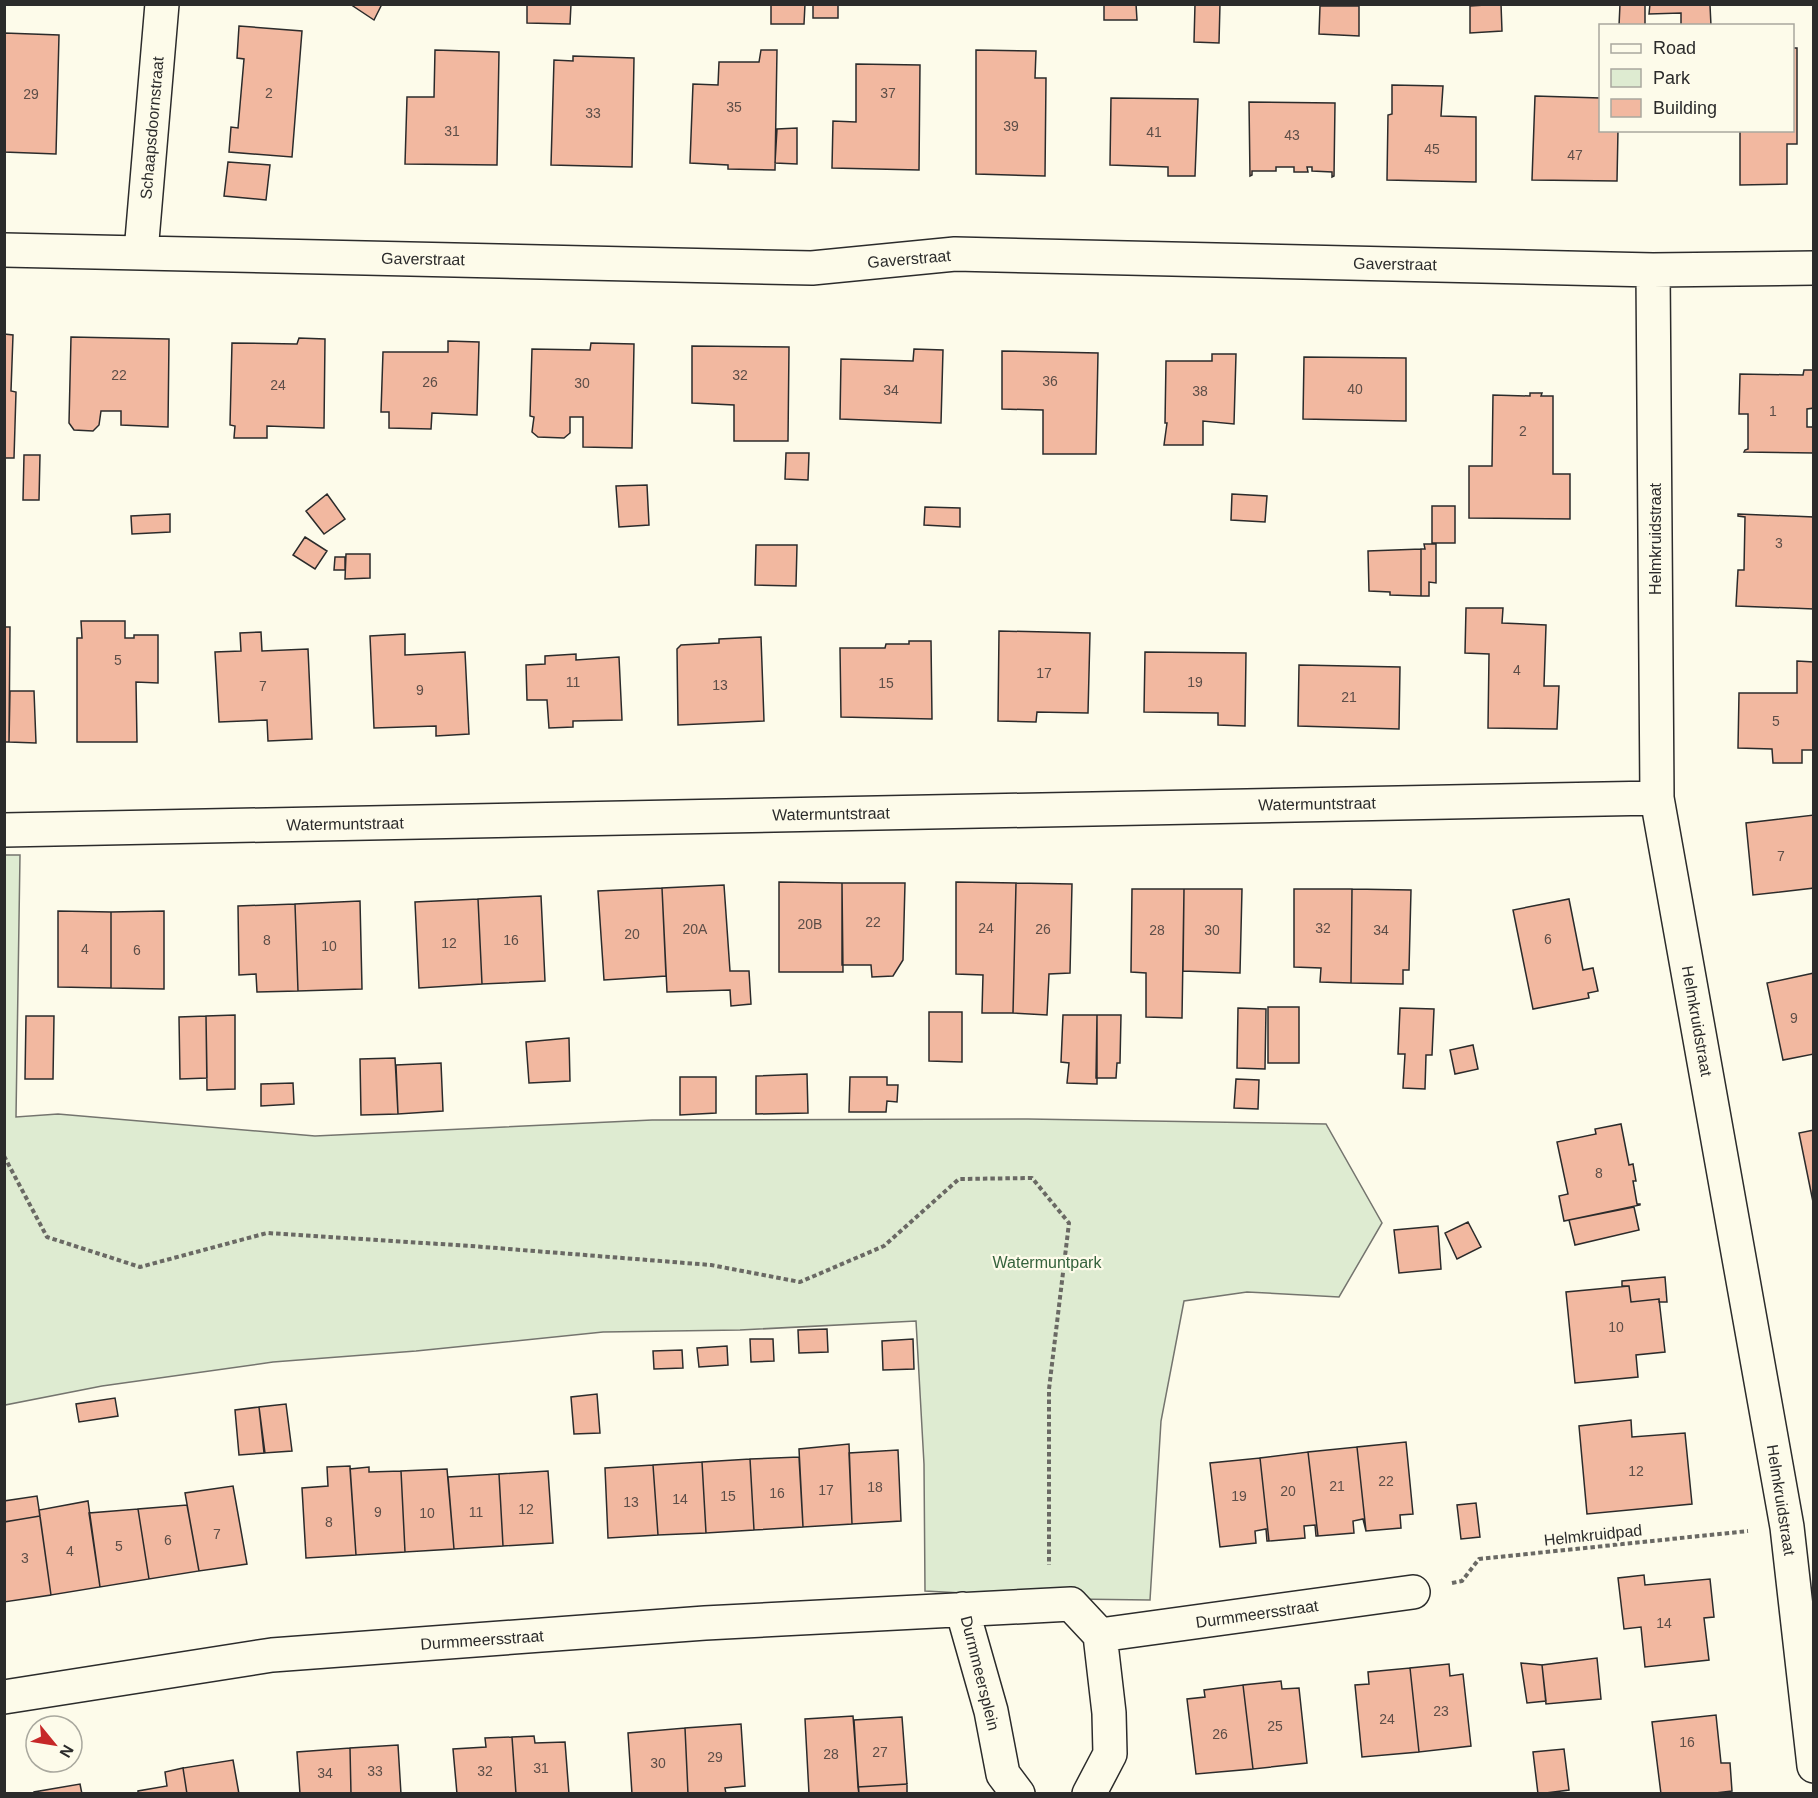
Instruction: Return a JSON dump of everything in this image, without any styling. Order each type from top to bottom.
[{"type":"street","name":"Schaapsdoornstraat","points":[[141,252],[162,4]]},
{"type":"street","name":"Gaverstraat","points":[[4,250],[812,268],[955,254],[1653,270],[1814,268]]},
{"type":"street","name":"Helmkruidstraat","points":[[1653,270],[1657,798],[1787,1527],[1814,1766]]},
{"type":"street","name":"Watermuntstraat","points":[[4,830],[1657,798]]},
{"type":"street","name":"Durmmeersstraat","points":[[1100,1635],[1413,1592]]},
{"type":"street","name":"Durmmeersplein","points":[[1018,1794],[1003,1774],[991,1711],[962,1609],[1071,1604],[1100,1635]]},
{"type":"street","name":"Durmmeersstraat","points":[[4,1697],[272,1655],[693,1624],[962,1609]]},
{"type":"street","points":[[1089,1794],[1110,1754],[1109,1713],[1100,1635]]},
{"type":"path","points":[[4,1156],[47,1237],[140,1267],[267,1233],[699,1264],[800,1282],[884,1246],[959,1179],[1032,1178],[1069,1223],[1049,1389],[1048,1605]]},
{"type":"path","name":"Helmkruidpad","points":[[1413,1592],[1462,1581],[1479,1559],[1787,1527]]},
{"type":"green space","name":"Watermuntpark","points":[[4,855],[20,855],[16,1117],[58,1114],[315,1136],[652,1120],[1028,1119],[1326,1124],[1382,1223],[1339,1297],[1247,1292],[1184,1301],[1161,1421],[1150,1600],[1072,1599],[925,1591],[924,1464],[916,1321],[740,1330],[603,1332],[416,1351],[273,1362],[102,1386],[5,1405]]},
{"type":"building","points":[[350,4],[382,4],[374,20]]},
{"type":"building","points":[[527,4],[571,4],[570,24],[527,23]]},
{"type":"building","points":[[771,4],[805,4],[804,24],[771,24]]},
{"type":"building","points":[[813,4],[838,4],[838,18],[813,18]]},
{"type":"building","points":[[1104,4],[1136,4],[1137,20],[1104,20]]},
{"type":"building","points":[[1195,4],[1220,4],[1219,43],[1194,42]]},
{"type":"building","points":[[1501,4],[1502,31],[1470,33],[1470,6]]},
{"type":"building","points":[[1620,4],[1645,4],[1645,24],[1619,24]]},
{"type":"building","points":[[1650,4],[1710,5],[1711,24],[1681,24],[1681,13],[1649,14]]},
{"type":"building","points":[[1320,6],[1359,6],[1359,36],[1319,34]]},
{"type":"building","points":[[239,26],[302,31],[292,157],[229,152],[231,127],[238,128],[244,59],[237,58]]},
{"type":"building","points":[[4,33],[59,35],[56,154],[4,152]]},
{"type":"building","points":[[1794,48],[1797,48],[1797,144],[1787,144],[1787,184],[1740,185],[1740,132],[1794,132]]},
{"type":"building","points":[[435,50],[499,52],[497,165],[405,164],[407,97],[434,97]]},
{"type":"building","points":[[761,50],[777,50],[775,170],[728,169],[728,165],[690,163],[693,84],[718,85],[719,62],[759,62]]},
{"type":"building","points":[[976,50],[1036,51],[1035,78],[1046,78],[1045,176],[976,174]]},
{"type":"building","points":[[573,56],[634,58],[632,167],[551,165],[554,60],[573,61]]},
{"type":"building","points":[[856,64],[920,65],[919,170],[832,168],[833,121],[856,122]]},
{"type":"building","points":[[1392,85],[1443,86],[1441,116],[1476,117],[1476,182],[1387,180],[1388,115],[1392,114]]},
{"type":"building","points":[[1535,96],[1599,98],[1599,132],[1618,132],[1617,181],[1532,180]]},
{"type":"building","points":[[1111,98],[1198,99],[1195,176],[1168,176],[1168,167],[1110,165]]},
{"type":"building","points":[[1249,102],[1335,103],[1334,176],[1332,177],[1332,172],[1312,171],[1312,167],[1307,167],[1308,172],[1294,172],[1294,167],[1276,167],[1276,171],[1252,171],[1250,176]]},
{"type":"building","points":[[797,128],[797,164],[775,163],[777,129]]},
{"type":"building","points":[[228,162],[270,165],[266,200],[224,196]]},
{"type":"building","points":[[4,334],[13,335],[11,391],[16,392],[14,458],[4,458]]},
{"type":"building","points":[[71,337],[169,339],[168,427],[121,425],[121,411],[101,411],[99,425],[93,431],[74,430],[69,423]]},
{"type":"building","points":[[299,338],[325,339],[324,428],[267,426],[267,438],[234,438],[235,426],[230,425],[232,343],[297,344]]},
{"type":"building","points":[[448,341],[479,342],[477,415],[432,413],[431,429],[389,428],[389,412],[381,412],[383,352],[448,352]]},
{"type":"building","points":[[591,343],[634,344],[632,448],[583,447],[583,417],[570,417],[570,433],[564,438],[538,437],[532,432],[534,417],[530,416],[532,349],[590,350]]},
{"type":"building","points":[[692,346],[789,347],[788,441],[734,441],[734,405],[692,403]]},
{"type":"building","points":[[914,349],[943,350],[941,423],[840,419],[841,359],[913,361]]},
{"type":"building","points":[[1002,351],[1098,353],[1096,454],[1043,454],[1043,410],[1002,409]]},
{"type":"building","points":[[1212,354],[1236,354],[1234,424],[1203,421],[1203,445],[1164,445],[1167,423],[1165,423],[1166,361],[1212,361]]},
{"type":"building","points":[[1304,357],[1406,358],[1406,421],[1303,419]]},
{"type":"building","points":[[1804,370],[1814,370],[1814,408],[1807,409],[1807,427],[1814,427],[1814,453],[1744,452],[1748,449],[1748,414],[1739,414],[1740,374],[1803,375]]},
{"type":"building","points":[[1530,393],[1553,396],[1553,474],[1570,474],[1570,519],[1469,518],[1469,466],[1492,466],[1493,395],[1530,396]]},
{"type":"building","points":[[786,453],[809,453],[808,480],[785,479]]},
{"type":"building","points":[[24,455],[40,455],[39,500],[23,500]]},
{"type":"building","points":[[647,485],[649,525],[619,527],[616,486]]},
{"type":"building","points":[[327,494],[345,519],[324,534],[306,511]]},
{"type":"building","points":[[1232,494],[1267,496],[1265,522],[1231,520]]},
{"type":"building","points":[[1432,506],[1455,506],[1455,543],[1432,543]]},
{"type":"building","points":[[925,507],[960,508],[960,527],[924,525]]},
{"type":"building","points":[[170,514],[170,532],[132,534],[131,516]]},
{"type":"building","points":[[1738,514],[1814,517],[1814,609],[1736,606],[1738,570],[1744,570],[1745,517],[1738,516]]},
{"type":"building","points":[[305,537],[327,551],[315,569],[293,555]]},
{"type":"building","points":[[1424,544],[1436,544],[1436,583],[1429,582],[1429,596],[1421,596],[1421,549],[1425,549]]},
{"type":"building","points":[[756,545],[797,545],[796,586],[755,585]]},
{"type":"building","points":[[1421,549],[1421,596],[1390,595],[1390,592],[1369,591],[1368,551]]},
{"type":"building","points":[[346,554],[370,554],[370,578],[345,579]]},
{"type":"building","points":[[335,557],[345,557],[345,570],[334,570]]},
{"type":"building","points":[[1466,608],[1503,608],[1502,623],[1546,625],[1544,686],[1559,686],[1557,729],[1488,728],[1489,654],[1465,653]]},
{"type":"building","points":[[81,621],[125,621],[125,638],[134,638],[134,635],[158,635],[158,683],[136,682],[137,742],[77,742],[77,638],[82,638]]},
{"type":"building","points":[[4,627],[10,627],[9,742],[4,742]]},
{"type":"building","points":[[999,631],[1090,633],[1088,713],[1037,712],[1036,722],[998,721]]},
{"type":"building","points":[[261,632],[262,651],[308,649],[312,739],[268,741],[267,720],[219,722],[215,652],[241,651],[240,633]]},
{"type":"building","points":[[405,634],[405,655],[465,652],[469,734],[436,736],[436,726],[374,728],[370,636]]},
{"type":"building","points":[[761,637],[764,721],[678,725],[677,649],[681,645],[719,643],[719,639]]},
{"type":"building","points":[[909,641],[931,641],[932,719],[841,717],[840,648],[885,648],[886,644],[909,644]]},
{"type":"building","points":[[1145,652],[1246,653],[1245,726],[1218,725],[1218,713],[1144,712]]},
{"type":"building","points":[[576,654],[576,660],[619,657],[622,720],[573,721],[573,727],[549,728],[547,700],[527,700],[526,665],[545,664],[545,656]]},
{"type":"building","points":[[1797,661],[1814,662],[1814,750],[1802,750],[1802,763],[1773,763],[1772,749],[1738,748],[1739,693],[1797,693]]},
{"type":"building","points":[[1299,665],[1400,667],[1399,729],[1298,726]]},
{"type":"building","points":[[10,691],[34,691],[36,743],[9,742]]},
{"type":"building","points":[[1814,815],[1814,888],[1753,895],[1746,823]]},
{"type":"building","points":[[779,882],[842,883],[843,972],[779,972]]},
{"type":"building","points":[[956,882],[1016,883],[1013,1013],[982,1013],[983,975],[956,974]]},
{"type":"building","points":[[842,883],[905,883],[903,960],[893,976],[872,977],[871,965],[842,965]]},
{"type":"building","points":[[1016,883],[1072,884],[1070,973],[1049,974],[1047,1015],[1013,1013]]},
{"type":"building","points":[[724,885],[730,971],[749,971],[751,1004],[731,1006],[730,990],[667,992],[662,888]]},
{"type":"building","points":[[662,888],[666,976],[604,980],[598,891]]},
{"type":"building","points":[[1132,889],[1184,889],[1182,1018],[1146,1017],[1146,973],[1131,972]]},
{"type":"building","points":[[1184,889],[1242,889],[1240,973],[1183,971]]},
{"type":"building","points":[[1294,889],[1352,889],[1351,983],[1320,982],[1321,968],[1294,967]]},
{"type":"building","points":[[1352,889],[1411,890],[1409,970],[1403,970],[1403,984],[1351,983]]},
{"type":"building","points":[[541,896],[545,981],[482,984],[478,899]]},
{"type":"building","points":[[478,899],[482,984],[419,988],[415,902]]},
{"type":"building","points":[[1569,899],[1583,970],[1593,968],[1598,991],[1588,993],[1589,998],[1533,1009],[1513,910]]},
{"type":"building","points":[[360,901],[362,989],[298,991],[295,904]]},
{"type":"building","points":[[295,904],[298,991],[257,992],[256,974],[239,975],[238,906]]},
{"type":"building","points":[[58,911],[111,912],[111,988],[58,987]]},
{"type":"building","points":[[164,911],[164,989],[111,988],[111,912]]},
{"type":"building","points":[[1814,973],[1814,1054],[1783,1060],[1767,983]]},
{"type":"building","points":[[1268,1007],[1299,1007],[1299,1063],[1268,1063]]},
{"type":"building","points":[[1238,1008],[1266,1009],[1265,1069],[1237,1068]]},
{"type":"building","points":[[1400,1008],[1434,1009],[1432,1055],[1426,1055],[1425,1089],[1403,1088],[1405,1054],[1398,1054]]},
{"type":"building","points":[[929,1012],[962,1012],[962,1062],[929,1061]]},
{"type":"building","points":[[235,1015],[235,1089],[207,1090],[206,1016]]},
{"type":"building","points":[[1063,1015],[1097,1015],[1097,1084],[1067,1083],[1069,1063],[1061,1062]]},
{"type":"building","points":[[1097,1015],[1121,1015],[1120,1063],[1117,1063],[1116,1078],[1096,1078]]},
{"type":"building","points":[[26,1016],[54,1016],[53,1079],[25,1079]]},
{"type":"building","points":[[206,1016],[207,1078],[180,1079],[179,1017]]},
{"type":"building","points":[[569,1038],[570,1081],[529,1083],[526,1042]]},
{"type":"building","points":[[1473,1045],[1478,1069],[1455,1074],[1450,1050]]},
{"type":"building","points":[[395,1058],[398,1114],[361,1115],[360,1059]]},
{"type":"building","points":[[441,1063],[443,1111],[398,1114],[396,1065]]},
{"type":"building","points":[[807,1074],[808,1113],[756,1114],[756,1076]]},
{"type":"building","points":[[680,1077],[716,1077],[716,1113],[680,1115]]},
{"type":"building","points":[[850,1077],[887,1077],[887,1085],[898,1085],[897,1102],[887,1101],[886,1112],[849,1112]]},
{"type":"building","points":[[1236,1079],[1259,1080],[1258,1109],[1234,1108]]},
{"type":"building","points":[[293,1083],[294,1104],[261,1106],[261,1084]]},
{"type":"building","points":[[1621,1124],[1629,1165],[1633,1164],[1637,1204],[1640,1205],[1564,1221],[1559,1196],[1568,1194],[1557,1142],[1596,1134],[1595,1129]]},
{"type":"building","points":[[1814,1130],[1814,1201],[1813,1202],[1799,1133]]},
{"type":"building","points":[[1634,1207],[1639,1230],[1575,1245],[1569,1220]]},
{"type":"building","points":[[1468,1222],[1481,1247],[1457,1259],[1445,1233]]},
{"type":"building","points":[[1438,1226],[1441,1269],[1399,1273],[1394,1230]]},
{"type":"building","points":[[1665,1277],[1667,1302],[1659,1302],[1659,1299],[1631,1302],[1629,1286],[1622,1286],[1622,1281]]},
{"type":"building","points":[[1629,1286],[1631,1302],[1659,1299],[1665,1352],[1636,1355],[1638,1377],[1575,1383],[1566,1292]]},
{"type":"building","points":[[827,1329],[828,1352],[799,1353],[798,1330]]},
{"type":"building","points":[[750,1339],[773,1339],[774,1361],[751,1362]]},
{"type":"building","points":[[913,1339],[914,1369],[883,1370],[882,1341]]},
{"type":"building","points":[[727,1346],[728,1365],[699,1367],[697,1348]]},
{"type":"building","points":[[682,1350],[683,1368],[654,1369],[653,1351]]},
{"type":"building","points":[[597,1394],[600,1433],[574,1434],[571,1397]]},
{"type":"building","points":[[115,1398],[118,1416],[79,1422],[76,1404]]},
{"type":"building","points":[[286,1404],[292,1451],[264,1453],[259,1407]]},
{"type":"building","points":[[259,1407],[265,1453],[239,1455],[235,1410]]},
{"type":"building","points":[[1631,1420],[1632,1437],[1685,1433],[1692,1504],[1587,1514],[1579,1426]]},
{"type":"building","points":[[1406,1442],[1413,1514],[1400,1515],[1401,1528],[1366,1531],[1357,1447]]},
{"type":"building","points":[[849,1444],[852,1524],[803,1527],[799,1449]]},
{"type":"building","points":[[1357,1447],[1366,1531],[1363,1519],[1353,1521],[1354,1533],[1318,1536],[1308,1452]]},
{"type":"building","points":[[898,1450],[901,1521],[852,1524],[849,1453]]},
{"type":"building","points":[[1308,1452],[1318,1536],[1316,1536],[1315,1525],[1304,1526],[1305,1538],[1269,1541],[1260,1458]]},
{"type":"building","points":[[799,1457],[803,1527],[754,1530],[750,1459]]},
{"type":"building","points":[[1260,1458],[1269,1541],[1267,1541],[1266,1529],[1255,1531],[1256,1543],[1220,1547],[1210,1463]]},
{"type":"building","points":[[750,1459],[754,1530],[706,1533],[702,1462]]},
{"type":"building","points":[[702,1462],[706,1533],[658,1535],[653,1465]]},
{"type":"building","points":[[653,1465],[658,1535],[608,1538],[605,1468]]},
{"type":"building","points":[[350,1466],[356,1555],[306,1558],[302,1488],[328,1486],[327,1467]]},
{"type":"building","points":[[369,1467],[369,1472],[401,1471],[405,1552],[356,1555],[350,1469]]},
{"type":"building","points":[[447,1469],[454,1549],[405,1552],[401,1471]]},
{"type":"building","points":[[548,1471],[553,1543],[503,1546],[499,1474]]},
{"type":"building","points":[[499,1474],[503,1546],[454,1549],[448,1477]]},
{"type":"building","points":[[233,1486],[247,1564],[199,1571],[185,1493]]},
{"type":"building","points":[[37,1496],[40,1516],[4,1522],[4,1501]]},
{"type":"building","points":[[88,1501],[100,1587],[51,1595],[39,1510]]},
{"type":"building","points":[[1476,1503],[1480,1537],[1461,1539],[1457,1505]]},
{"type":"building","points":[[187,1505],[199,1571],[149,1579],[138,1509]]},
{"type":"building","points":[[138,1509],[149,1579],[100,1587],[89,1513]]},
{"type":"building","points":[[40,1516],[51,1595],[4,1602],[4,1522]]},
{"type":"building","points":[[1644,1575],[1645,1585],[1710,1579],[1714,1617],[1704,1618],[1709,1660],[1645,1667],[1641,1627],[1624,1629],[1618,1578]]},
{"type":"building","points":[[1597,1658],[1601,1699],[1546,1704],[1542,1665]]},
{"type":"building","points":[[1521,1663],[1542,1665],[1546,1701],[1527,1703]]},
{"type":"building","points":[[1449,1664],[1450,1676],[1463,1674],[1471,1746],[1419,1752],[1410,1668]]},
{"type":"building","points":[[1410,1668],[1419,1752],[1362,1757],[1355,1685],[1369,1684],[1368,1672]]},
{"type":"building","points":[[1281,1681],[1282,1689],[1299,1688],[1307,1763],[1253,1769],[1243,1685]]},
{"type":"building","points":[[1243,1685],[1253,1769],[1196,1774],[1187,1699],[1205,1697],[1204,1690]]},
{"type":"building","points":[[1716,1715],[1721,1763],[1730,1763],[1732,1791],[1707,1794],[1661,1794],[1652,1722]]},
{"type":"building","points":[[853,1716],[859,1794],[809,1794],[805,1719]]},
{"type":"building","points":[[902,1717],[907,1784],[858,1787],[854,1720]]},
{"type":"building","points":[[741,1724],[745,1786],[725,1788],[726,1794],[688,1794],[685,1728]]},
{"type":"building","points":[[685,1728],[688,1794],[632,1794],[628,1733]]},
{"type":"building","points":[[534,1736],[535,1743],[565,1742],[569,1794],[516,1794],[512,1737]]},
{"type":"building","points":[[512,1737],[516,1794],[457,1794],[453,1749],[486,1747],[485,1738]]},
{"type":"building","points":[[398,1745],[401,1794],[351,1794],[350,1748]]},
{"type":"building","points":[[350,1748],[351,1794],[300,1794],[297,1752]]},
{"type":"building","points":[[1564,1749],[1569,1790],[1538,1794],[1533,1752]]},
{"type":"building","points":[[233,1760],[239,1794],[187,1794],[183,1768]]},
{"type":"building","points":[[183,1768],[187,1794],[138,1794],[138,1791],[167,1786],[165,1772]]},
{"type":"building","points":[[80,1784],[82,1794],[34,1794],[34,1792]]},
{"type":"building","points":[[907,1784],[907,1794],[859,1794],[858,1787]]}]
